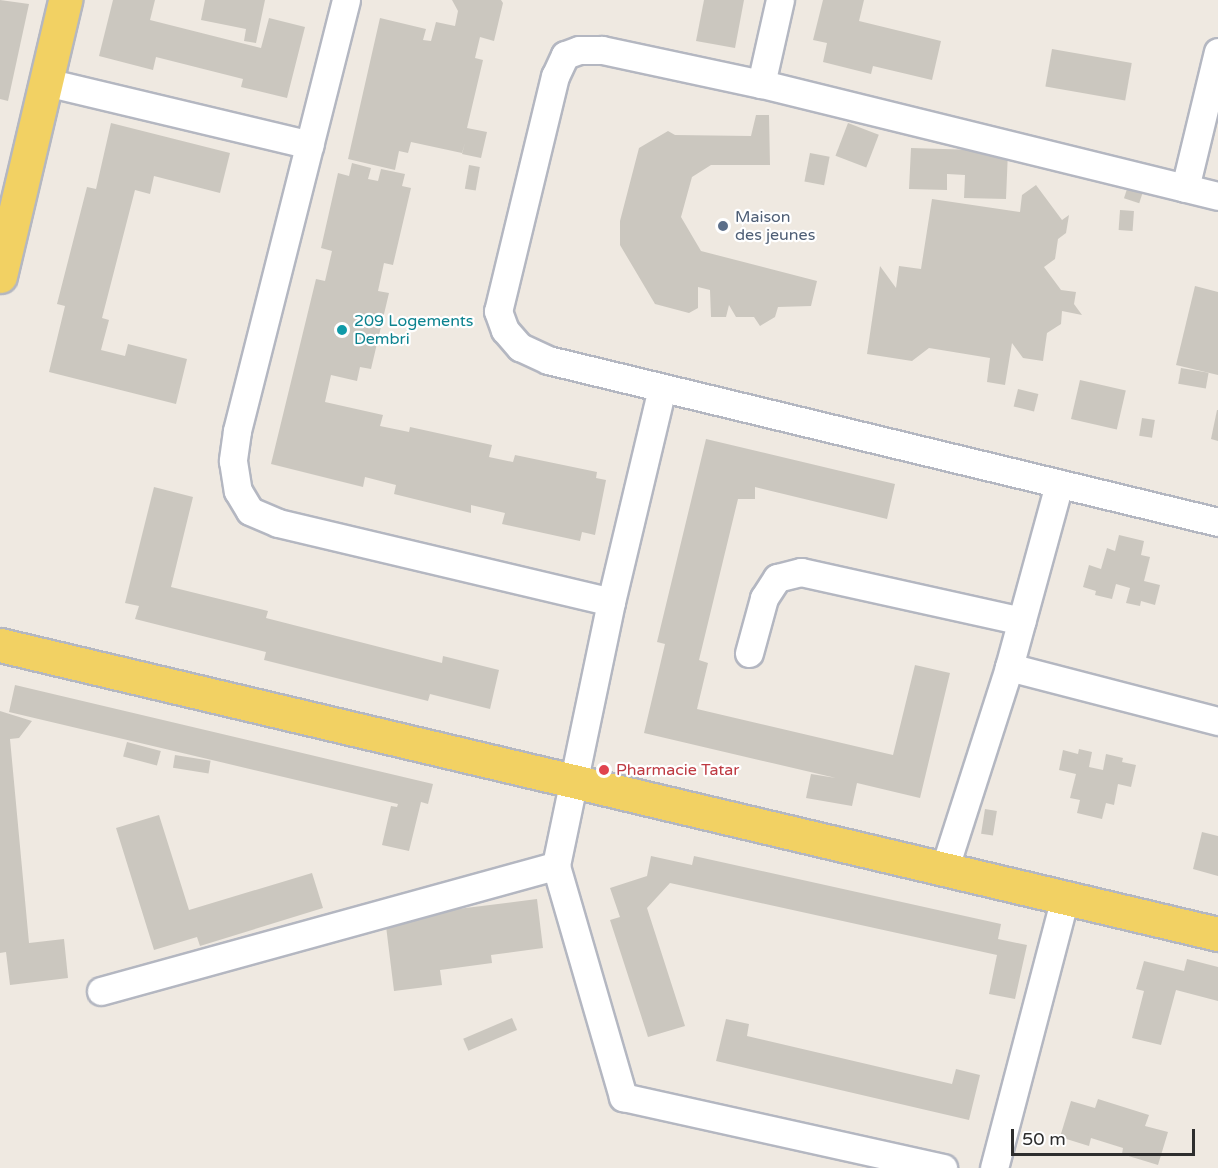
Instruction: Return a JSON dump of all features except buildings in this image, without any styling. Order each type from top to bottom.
[{"type":"main road","points":[[0,276],[7,216],[46,82],[65,0]]},
{"type":"main road","points":[[0,645],[1218,934]]},
{"type":"street","points":[[346,0],[237,431],[233,461],[238,491],[250,511],[278,524],[611,602]]},
{"type":"street","points":[[761,84],[780,0]]},
{"type":"street","points":[[1218,196],[761,84],[602,50],[579,50],[565,55],[555,76],[498,311],[505,330],[520,347],[548,360],[1218,522]]},
{"type":"street","points":[[1185,188],[1218,52]]},
{"type":"street","points":[[46,82],[310,145]]},
{"type":"street","points":[[662,388],[611,602],[576,782],[556,866],[623,1096],[943,1168]]},
{"type":"street","points":[[944,870],[1010,667],[1059,484]]},
{"type":"street","points":[[749,653],[764,598],[777,578],[801,572],[1022,621]]},
{"type":"street","points":[[1010,667],[1218,721]]},
{"type":"street","points":[[101,991],[556,866]]},
{"type":"street","points":[[994,1168],[1065,898]]},
{"type":"place","name":"Maison des jeunes","points":[[723,226]]},
{"type":"place","name":"209 Logements Dembri","points":[[342,330]]},
{"type":"place","name":"Pharmacie Tatar","points":[[604,770]]}]
